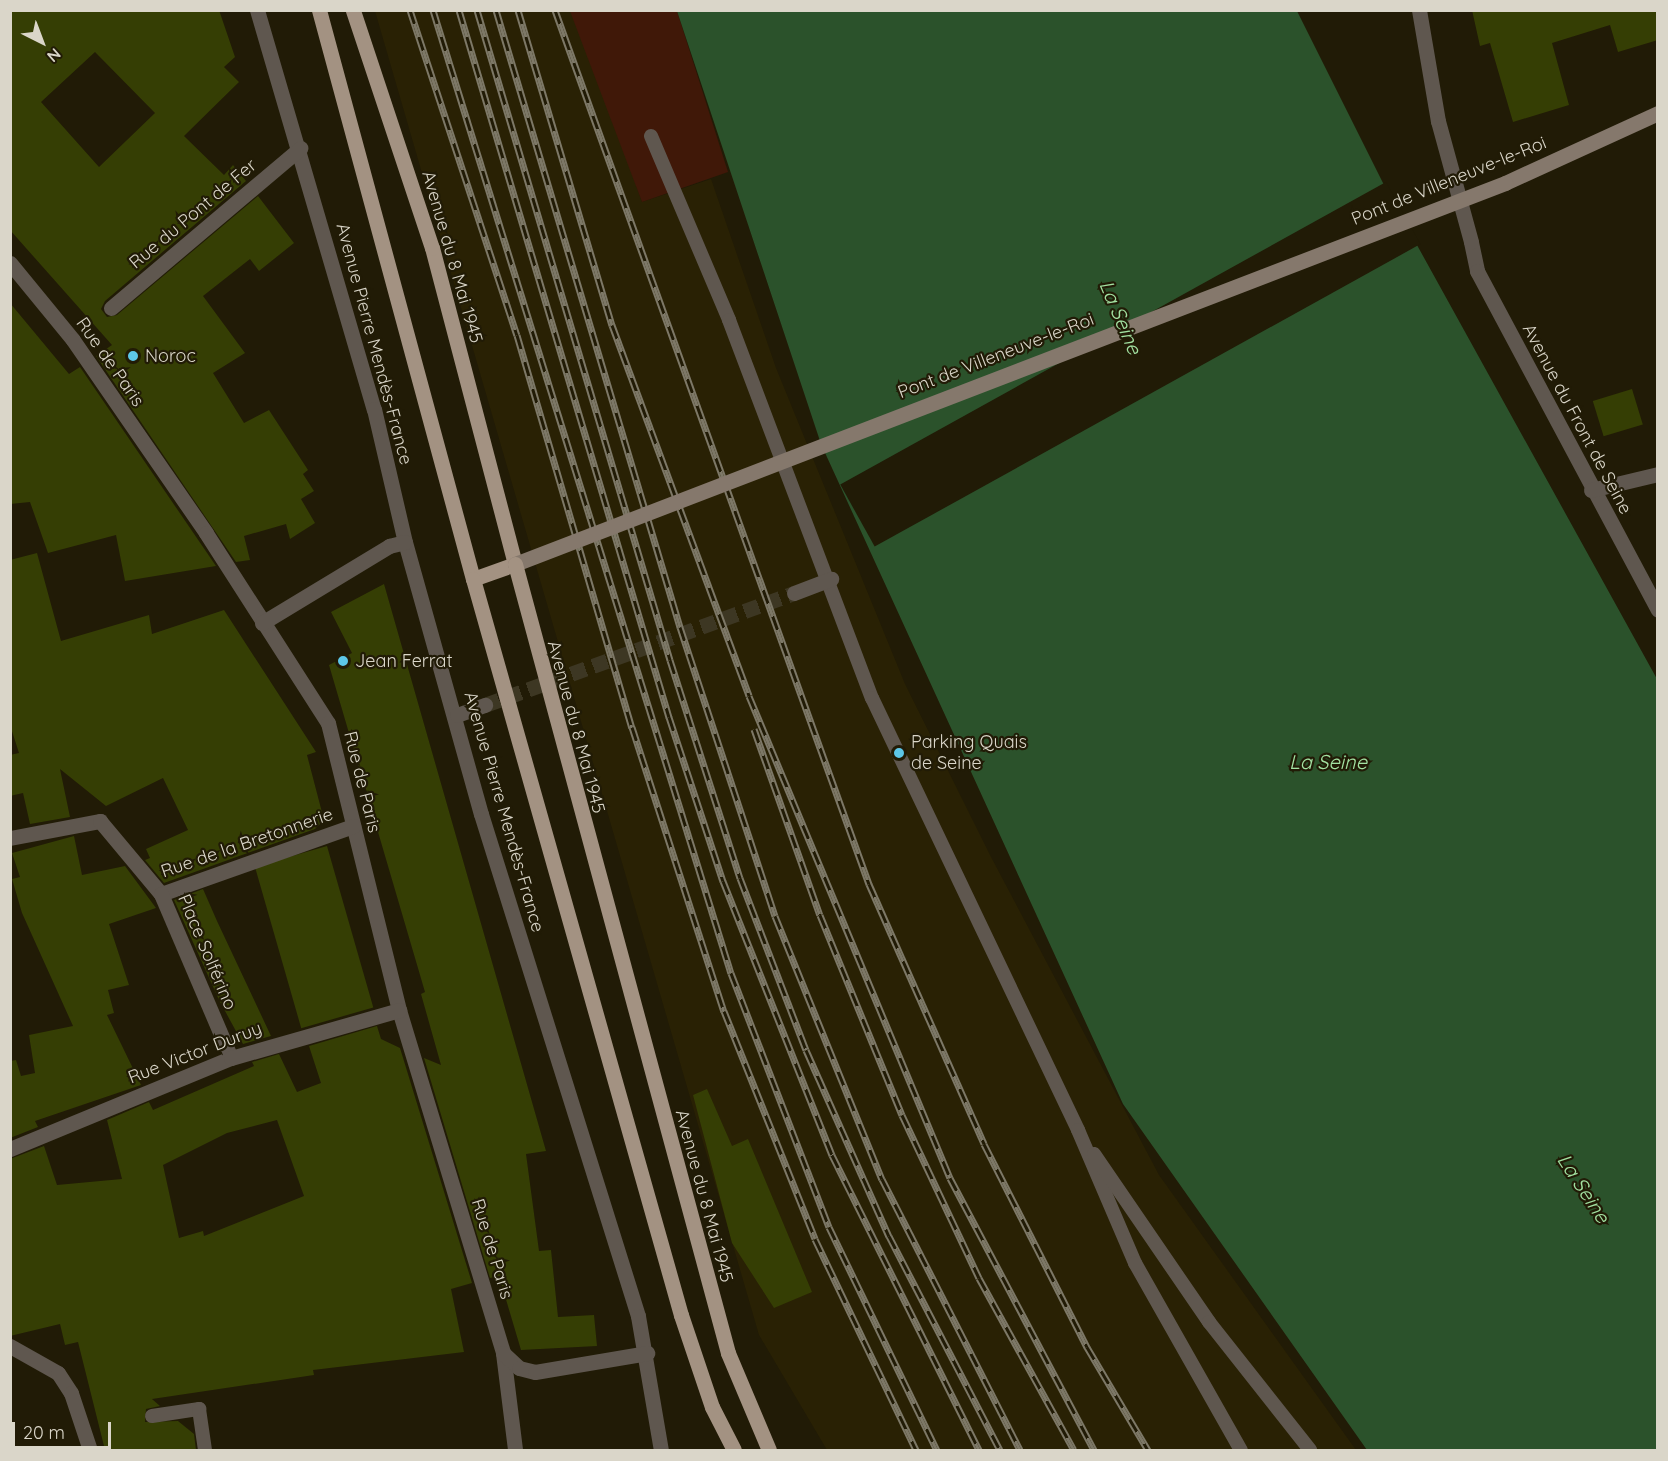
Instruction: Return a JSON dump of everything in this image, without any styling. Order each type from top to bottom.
[{"type":"main road","points":[[319,10],[474,579],[681,1315],[712,1407],[734,1450]]},
{"type":"main road","name":"Avenue du 8 Mai 1945","points":[[353,10],[432,248],[728,1353],[769,1450]]},
{"type":"main road","name":"Pont de Villeneuve-le-Roi","points":[[515,564],[1505,183],[1658,113]]},
{"type":"main road","points":[[474,579],[515,564]]},
{"type":"street","name":"Avenue Pierre Mendès-France","points":[[257,10],[300,148],[374,409],[405,542],[456,715],[481,814],[647,1353],[661,1450]]},
{"type":"street","name":"Avenue du Front de Seine","points":[[1419,10],[1438,120],[1472,242],[1477,271],[1591,490],[1658,610]]},
{"type":"street","name":"Rue du Pont de Fer","points":[[111,308],[300,148]]},
{"type":"street","name":"Rue de Paris","points":[[10,264],[73,340],[328,723],[399,1010],[503,1353],[515,1450]]},
{"type":"street","points":[[1591,490],[1658,474]]},
{"type":"street","points":[[262,623],[389,546],[405,542]]},
{"type":"street","points":[[794,593],[831,579]]},
{"type":"street","points":[[456,715],[485,705]]},
{"type":"street","name":"Rue de la Bretonnerie","points":[[10,838],[100,821],[161,894],[352,826]]},
{"type":"street","name":"Place Solférino","points":[[161,894],[231,1058]]},
{"type":"street","name":"Rue Victor Duruy","points":[[10,1149],[231,1058],[399,1010]]},
{"type":"street","points":[[10,1346],[57,1373],[72,1393],[90,1450]]},
{"type":"street","points":[[503,1353],[519,1368],[535,1371],[647,1353]]},
{"type":"lane","points":[[651,136],[831,579],[872,698],[1078,1130],[1135,1263],[1241,1450]]},
{"type":"lane","points":[[1078,1130],[1209,1322],[1310,1450]]},
{"type":"lane","points":[[152,1416],[199,1408],[205,1450]]},
{"type":"shaded area","points":[[375,11],[574,11],[642,202],[711,179],[776,368],[905,684],[990,855],[1159,1175],[1356,1450],[827,1450],[759,1335]]},
{"type":"shaded area","points":[[570,11],[677,11],[728,172],[642,202]]},
{"type":"water","name":"La Seine","points":[[677,11],[1297,11],[1386,189],[1657,679],[1657,1450],[1367,1450],[1123,1104],[821,444]]},
{"type":"pier","points":[[1386,182],[1420,244],[875,547],[840,485]]},
{"type":"building","points":[[10,10],[219,10],[235,57],[224,67],[239,82],[184,136],[224,175],[233,165],[246,181],[105,301],[101,309],[107,317],[117,315],[258,196],[294,243],[259,271],[250,259],[203,296],[245,353],[213,373],[244,423],[269,410],[308,470],[303,474],[314,491],[301,499],[315,523],[290,539],[286,524],[244,536],[250,560],[236,562],[96,356],[112,345],[10,230]],"holes":[[[95,52],[155,113],[99,167],[41,102]]]},
{"type":"building","points":[[1472,10],[1658,10],[1658,40],[1618,52],[1610,25],[1552,43],[1569,105],[1513,122],[1490,43],[1480,46]]},
{"type":"building","points":[[10,303],[69,374],[80,367],[216,566],[125,581],[116,535],[48,553],[30,502],[10,504]]},
{"type":"building","points":[[1632,389],[1643,424],[1604,436],[1593,401]]},
{"type":"building","points":[[37,553],[61,641],[149,615],[152,634],[224,610],[316,752],[307,755],[324,820],[315,829],[164,883],[145,860],[150,858],[146,849],[188,830],[163,778],[106,806],[60,769],[70,817],[30,824],[23,793],[10,796],[10,755],[19,753],[10,725],[10,560]]},
{"type":"building","points":[[384,584],[546,1151],[526,1154],[539,1251],[551,1250],[558,1317],[594,1315],[597,1346],[521,1350],[499,1276],[490,1278],[424,1058],[441,1065],[421,994],[425,992],[329,665],[352,653],[331,612]]},
{"type":"building","points":[[74,836],[82,875],[125,866],[156,908],[109,924],[129,985],[108,990],[114,1013],[107,1015],[141,1085],[35,1121],[38,1127],[10,1138],[10,1061],[16,1060],[21,1076],[35,1073],[29,1035],[73,1026],[22,913],[12,879],[20,877],[12,853]]},
{"type":"building","points":[[327,846],[373,1007],[301,1028],[255,867]]},
{"type":"building","points":[[203,889],[271,1036],[243,1044],[219,1000],[174,900]]},
{"type":"building","points":[[377,1026],[381,1039],[400,1048],[472,1283],[451,1289],[464,1352],[313,1370],[314,1375],[152,1399],[160,1406],[146,1409],[145,1422],[178,1421],[194,1434],[196,1450],[105,1450],[78,1342],[65,1345],[60,1324],[10,1336],[10,1159],[44,1146],[57,1185],[122,1179],[107,1120],[149,1102],[153,1110],[254,1066],[252,1062],[279,1054],[297,1092],[321,1083],[309,1046]],"holes":[[[277,1120],[304,1196],[204,1236],[203,1231],[179,1238],[163,1165],[227,1133]]]},
{"type":"building","points":[[707,1089],[732,1146],[748,1139],[812,1292],[774,1308],[732,1243],[693,1095]]},
{"type":"tunnel","points":[[485,705],[794,593]]},
{"type":"railway","points":[[410,10],[517,335],[632,727],[724,1011],[815,1239],[916,1450]]},
{"type":"railway","points":[[433,10],[731,973],[829,1227],[937,1450]]},
{"type":"railway","points":[[459,10],[669,717],[723,881],[832,1155],[979,1450]]},
{"type":"railway","points":[[477,10],[670,660],[740,878],[806,1050],[889,1236],[1000,1450]]},
{"type":"railway","points":[[496,10],[680,627],[775,916],[882,1179],[1020,1450]]},
{"type":"railway","points":[[518,10],[612,325],[749,696],[950,1178],[1094,1450]]},
{"type":"railway","points":[[555,10],[869,884],[984,1144],[1087,1347],[1148,1450]]},
{"type":"railway","points":[[754,729],[820,915],[902,1115],[979,1278],[1074,1450]]},
{"type":"place","name":"Noroc","points":[[133,356]]},
{"type":"place","name":"Jean Ferrat","points":[[343,661]]},
{"type":"place","name":"Parking Quais de Seine","points":[[899,753]]}]
